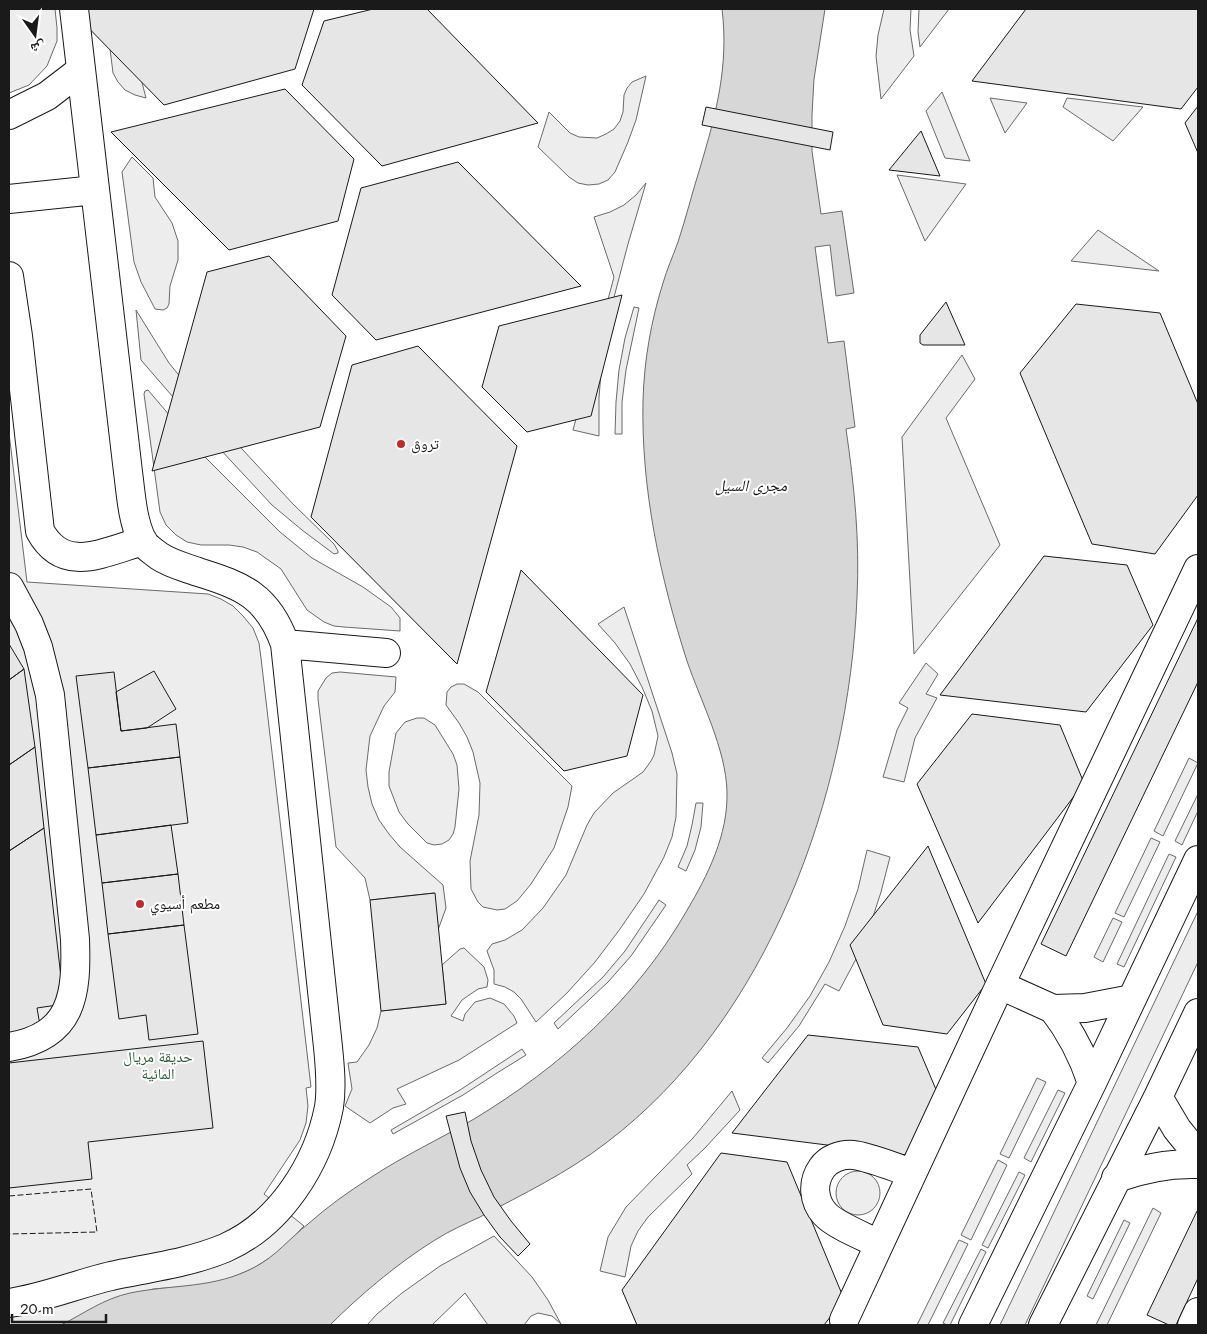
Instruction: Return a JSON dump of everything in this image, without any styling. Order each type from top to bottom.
[{"type":"street","points":[[9,1303],[89,1282],[169,1265],[226,1248],[252,1232],[274,1213],[295,1187],[311,1162],[322,1135],[329,1106],[330,1080],[285,644],[269,611],[252,595],[231,582],[174,564],[143,542],[135,516],[128,472],[74,9]]},
{"type":"street","points":[[9,115],[47,96],[81,70]]},
{"type":"street","points":[[9,199],[95,190]]},
{"type":"street","points":[[9,276],[20,354],[40,531],[46,542],[55,551],[65,556],[76,558],[88,557],[143,542]]},
{"type":"street","points":[[844,1320],[1000,985],[1198,569]]},
{"type":"street","points":[[9,587],[29,624],[38,646],[50,695],[76,962],[76,979],[72,996],[67,1011],[56,1026],[43,1037],[25,1044],[9,1047]]},
{"type":"street","points":[[285,644],[386,653]]},
{"type":"street","points":[[973,1325],[1092,1084],[1198,860]]},
{"type":"street","points":[[1000,985],[1053,1009],[1086,1008],[1132,999]]},
{"type":"street","points":[[1053,1009],[1063,1022],[1080,1052],[1092,1084]]},
{"type":"street","points":[[1043,1325],[1198,1013]]},
{"type":"street","points":[[1158,1096],[1177,1130],[1198,1155]]},
{"type":"street","points":[[879,1244],[826,1215],[819,1206],[815,1196],[818,1174],[832,1159],[842,1155],[854,1155],[912,1173]]},
{"type":"street","points":[[1116,1178],[1156,1166],[1198,1164]]},
{"type":"street","points":[[1192,1325],[1198,1312]]},
{"type":"shaded area","points":[[9,9],[55,9],[57,41],[47,66],[29,85],[9,93]]},
{"type":"shaded area","points":[[105,9],[127,9],[136,59],[146,98],[125,90],[113,73]]},
{"type":"shaded area","points":[[884,9],[911,9],[910,30],[914,56],[881,99],[876,56],[878,35]]},
{"type":"shaded area","points":[[919,9],[949,9],[920,47],[918,32]]},
{"type":"shaded area","points":[[646,76],[636,120],[628,142],[615,172],[608,180],[599,184],[588,185],[578,183],[569,177],[538,147],[549,112],[570,133],[579,137],[597,138],[614,129],[620,121],[623,112],[624,95],[627,88],[632,82]]},
{"type":"shaded area","points":[[942,92],[970,161],[945,158],[926,111]]},
{"type":"shaded area","points":[[990,98],[1027,103],[1005,133]]},
{"type":"shaded area","points":[[1067,98],[1143,107],[1113,141],[1063,107]]},
{"type":"shaded area","points":[[132,157],[153,178],[155,197],[172,223],[178,241],[178,260],[170,286],[169,304],[163,310],[155,309],[141,282],[134,262],[122,172]]},
{"type":"shaded area","points":[[897,175],[966,184],[925,241]]},
{"type":"shaded area","points":[[646,183],[608,320],[602,359],[599,436],[573,430],[614,277],[594,217],[624,205]]},
{"type":"shaded area","points":[[1098,230],[1159,271],[1071,261]]},
{"type":"shaded area","points":[[634,307],[639,308],[626,370],[622,402],[622,434],[615,434],[619,370],[625,338]]},
{"type":"shaded area","points":[[136,310],[169,363],[217,422],[293,504],[334,544],[338,553],[334,554],[272,505],[192,419],[141,360]]},
{"type":"shaded area","points":[[962,355],[975,379],[946,418],[1000,545],[914,654],[902,437]]},
{"type":"shaded area","points":[[148,390],[205,457],[280,532],[312,558],[363,587],[391,607],[400,618],[400,631],[334,626],[324,622],[307,610],[281,569],[257,552],[229,545],[201,545],[187,542],[176,535],[166,525],[160,512],[144,394]]},
{"type":"shaded area","name":"حديقة مريال المائية","points":[[9,433],[27,582],[208,594],[233,606],[253,628],[259,643],[261,658],[311,1087],[306,1088],[308,1106],[306,1123],[300,1140],[264,1194],[304,1226],[280,1251],[254,1268],[226,1280],[206,1285],[153,1289],[61,1325],[9,1325]]},
{"type":"shaded area","points":[[624,607],[672,753],[677,774],[676,817],[672,837],[664,857],[644,894],[620,929],[595,962],[567,993],[536,1022],[521,999],[514,992],[494,984],[494,970],[487,951],[492,944],[505,940],[522,930],[543,908],[566,875],[594,813],[613,793],[643,772],[654,755],[658,736],[652,711],[642,687],[630,664],[598,624]]},
{"type":"shaded area","points":[[926,663],[938,674],[926,694],[937,698],[915,738],[904,782],[883,777],[897,730],[908,708],[899,703]]},
{"type":"shaded area","points":[[332,673],[396,677],[395,692],[384,706],[370,736],[366,770],[368,787],[372,804],[379,820],[389,834],[400,847],[443,885],[446,908],[438,930],[434,893],[370,900],[365,878],[336,847],[318,691],[326,678]]},
{"type":"shaded area","points":[[457,684],[464,684],[478,692],[572,786],[568,807],[554,848],[531,884],[517,901],[505,909],[497,910],[483,907],[471,889],[470,861],[479,815],[480,783],[473,752],[467,737],[446,705],[447,692]]},
{"type":"shaded area","points":[[424,718],[435,725],[453,754],[457,765],[459,789],[455,827],[449,840],[442,844],[434,845],[427,843],[408,824],[399,812],[389,786],[389,772],[396,733],[405,722]]},
{"type":"shaded area","points":[[1189,758],[1198,763],[1163,836],[1154,831]]},
{"type":"shaded area","points":[[1198,794],[1198,811],[1182,845],[1175,841]]},
{"type":"shaded area","points":[[696,803],[703,803],[701,827],[695,850],[686,871],[678,867],[687,846]]},
{"type":"shaded area","points":[[1151,838],[1160,842],[1124,917],[1115,913]]},
{"type":"shaded area","points":[[867,850],[890,857],[870,926],[856,959],[839,991],[825,984],[799,1026],[768,1063],[762,1058],[810,996],[829,962],[845,926],[858,889]]},
{"type":"shaded area","points":[[1169,854],[1176,857],[1124,967],[1117,964]]},
{"type":"shaded area","points":[[659,900],[666,905],[631,956],[608,982],[558,1029],[554,1023],[603,977],[625,951]]},
{"type":"shaded area","points":[[1198,911],[1198,962],[1025,1325],[1000,1325]]},
{"type":"shaded area","points":[[1113,918],[1122,922],[1103,962],[1094,957]]},
{"type":"shaded area","points":[[464,948],[484,967],[488,980],[487,987],[478,989],[462,1000],[451,1016],[463,1021],[465,1014],[475,1002],[490,998],[504,1004],[517,1023],[459,1060],[397,1089],[406,1104],[393,1108],[370,1123],[345,1106],[352,1089],[348,1063],[357,1062],[369,1045],[377,1028],[381,1011],[446,1004],[442,965],[460,949]]},
{"type":"shaded area","points":[[522,1049],[526,1055],[463,1095],[393,1134],[391,1130],[460,1090]]},
{"type":"shaded area","points":[[1037,1078],[1046,1082],[1009,1158],[1000,1154]]},
{"type":"shaded area","points":[[1058,1090],[1065,1093],[1031,1162],[1024,1158]]},
{"type":"shaded area","points":[[732,1091],[740,1110],[687,1165],[692,1174],[648,1217],[638,1231],[631,1246],[625,1277],[600,1271],[608,1237],[626,1207],[693,1138]]},
{"type":"shaded area","points":[[998,1160],[1007,1165],[971,1240],[961,1235]]},
{"type":"shaded area","points":[[854,1171],[862,1171],[874,1177],[880,1193],[874,1209],[862,1215],[854,1215],[842,1209],[836,1197],[836,1189],[842,1177]]},
{"type":"shaded area","points":[[1019,1172],[1025,1175],[988,1248],[982,1245]]},
{"type":"shaded area","points":[[1153,1208],[1161,1213],[1107,1325],[1096,1325]]},
{"type":"shaded area","points":[[1124,1220],[1130,1223],[1093,1299],[1087,1296]]},
{"type":"shaded area","points":[[494,1236],[532,1277],[548,1300],[561,1324],[552,1316],[538,1313],[531,1316],[524,1325],[488,1325],[465,1293],[432,1325],[367,1325],[402,1293],[440,1266]]},
{"type":"shaded area","points":[[959,1240],[968,1244],[928,1325],[917,1325]]},
{"type":"shaded area","points":[[981,1249],[986,1252],[950,1325],[947,1325],[943,1323]]},
{"type":"water","name":"مجرى السيل","points":[[722,9],[825,9],[814,79],[812,151],[821,214],[842,211],[854,293],[836,296],[830,245],[815,247],[828,343],[844,341],[855,427],[846,429],[852,470],[858,554],[857,597],[851,672],[837,749],[817,824],[790,898],[755,968],[713,1034],[663,1092],[606,1143],[544,1183],[421,1249],[380,1280],[330,1325],[61,1325],[103,1303],[130,1293],[209,1283],[240,1274],[255,1267],[270,1258],[301,1229],[354,1189],[395,1162],[474,1119],[506,1099],[566,1054],[620,1002],[666,944],[702,884],[715,854],[724,824],[727,792],[726,776],[718,742],[687,661],[668,597],[649,500],[643,434],[643,401],[649,341],[655,312],[684,224],[706,148],[720,90],[724,50]]},
{"type":"building","points":[[70,9],[314,9],[295,69],[164,105]]},
{"type":"building","points":[[373,9],[427,9],[538,123],[382,166],[302,85],[324,21]]},
{"type":"building","points":[[1026,9],[1198,9],[1198,87],[1181,109],[972,81]]},
{"type":"building","points":[[285,89],[354,159],[338,221],[229,250],[111,132]]},
{"type":"building","points":[[1198,106],[1198,153],[1185,123]]},
{"type":"building","points":[[706,107],[833,132],[830,150],[702,125]]},
{"type":"building","points":[[921,131],[940,176],[889,170]]},
{"type":"building","points":[[458,162],[581,286],[376,340],[332,295],[361,188]]},
{"type":"building","points":[[269,256],[346,336],[320,427],[152,471],[207,272]]},
{"type":"building","points":[[622,295],[591,416],[527,432],[482,387],[499,326]]},
{"type":"building","points":[[946,302],[965,345],[923,345],[920,343],[920,335]]},
{"type":"building","points":[[1076,304],[1160,313],[1198,404],[1198,495],[1155,554],[1092,544],[1020,373]]},
{"type":"building","points":[[418,346],[517,446],[457,664],[311,517],[352,365]]},
{"type":"building","points":[[1044,556],[1127,565],[1153,625],[1086,712],[940,695]]},
{"type":"building","points":[[521,570],[643,695],[627,756],[564,771],[486,692]]},
{"type":"building","points":[[1198,618],[1198,682],[1066,956],[1041,944]]},
{"type":"building","points":[[9,644],[24,669],[9,680]]},
{"type":"building","points":[[24,669],[35,747],[9,765],[9,680]]},
{"type":"building","points":[[154,671],[176,709],[147,728],[121,731],[116,692]]},
{"type":"building","points":[[114,672],[121,731],[176,724],[180,757],[88,768],[76,676]]},
{"type":"building","points":[[972,714],[1060,725],[1084,783],[978,923],[917,784]]},
{"type":"building","points":[[35,747],[44,828],[9,851],[9,765]]},
{"type":"building","points":[[180,757],[188,823],[96,835],[88,768]]},
{"type":"building","points":[[171,825],[178,874],[102,883],[96,835]]},
{"type":"building","points":[[44,828],[64,1004],[37,1008],[41,1031],[9,1035],[9,851]]},
{"type":"building","points":[[928,846],[986,984],[947,1034],[883,1025],[850,945]]},
{"type":"building","points":[[178,874],[184,925],[108,934],[102,883]]},
{"type":"building","points":[[435,893],[446,1004],[381,1011],[370,900]]},
{"type":"building","points":[[184,925],[198,1034],[149,1040],[146,1015],[119,1019],[108,934]]},
{"type":"building","points":[[808,1035],[918,1047],[943,1106],[906,1155],[732,1133]]},
{"type":"building","points":[[203,1041],[213,1128],[88,1142],[92,1179],[9,1188],[9,1063]]},
{"type":"building","points":[[465,1112],[471,1141],[481,1170],[494,1197],[530,1244],[518,1256],[500,1237],[484,1215],[470,1192],[460,1168],[446,1116]]},
{"type":"building","points":[[721,1153],[787,1162],[844,1299],[824,1325],[637,1325],[622,1290]]},
{"type":"building","points":[[1197,1211],[1198,1278],[1176,1325],[1169,1325],[1147,1315]]},
{"type":"fence","points":[[9,1196],[91,1189],[97,1232],[9,1234]]},
{"type":"place","name":"تروڨ","points":[[401,444]]},
{"type":"place","name":"مطعم أسيوي","points":[[140,904]]}]
